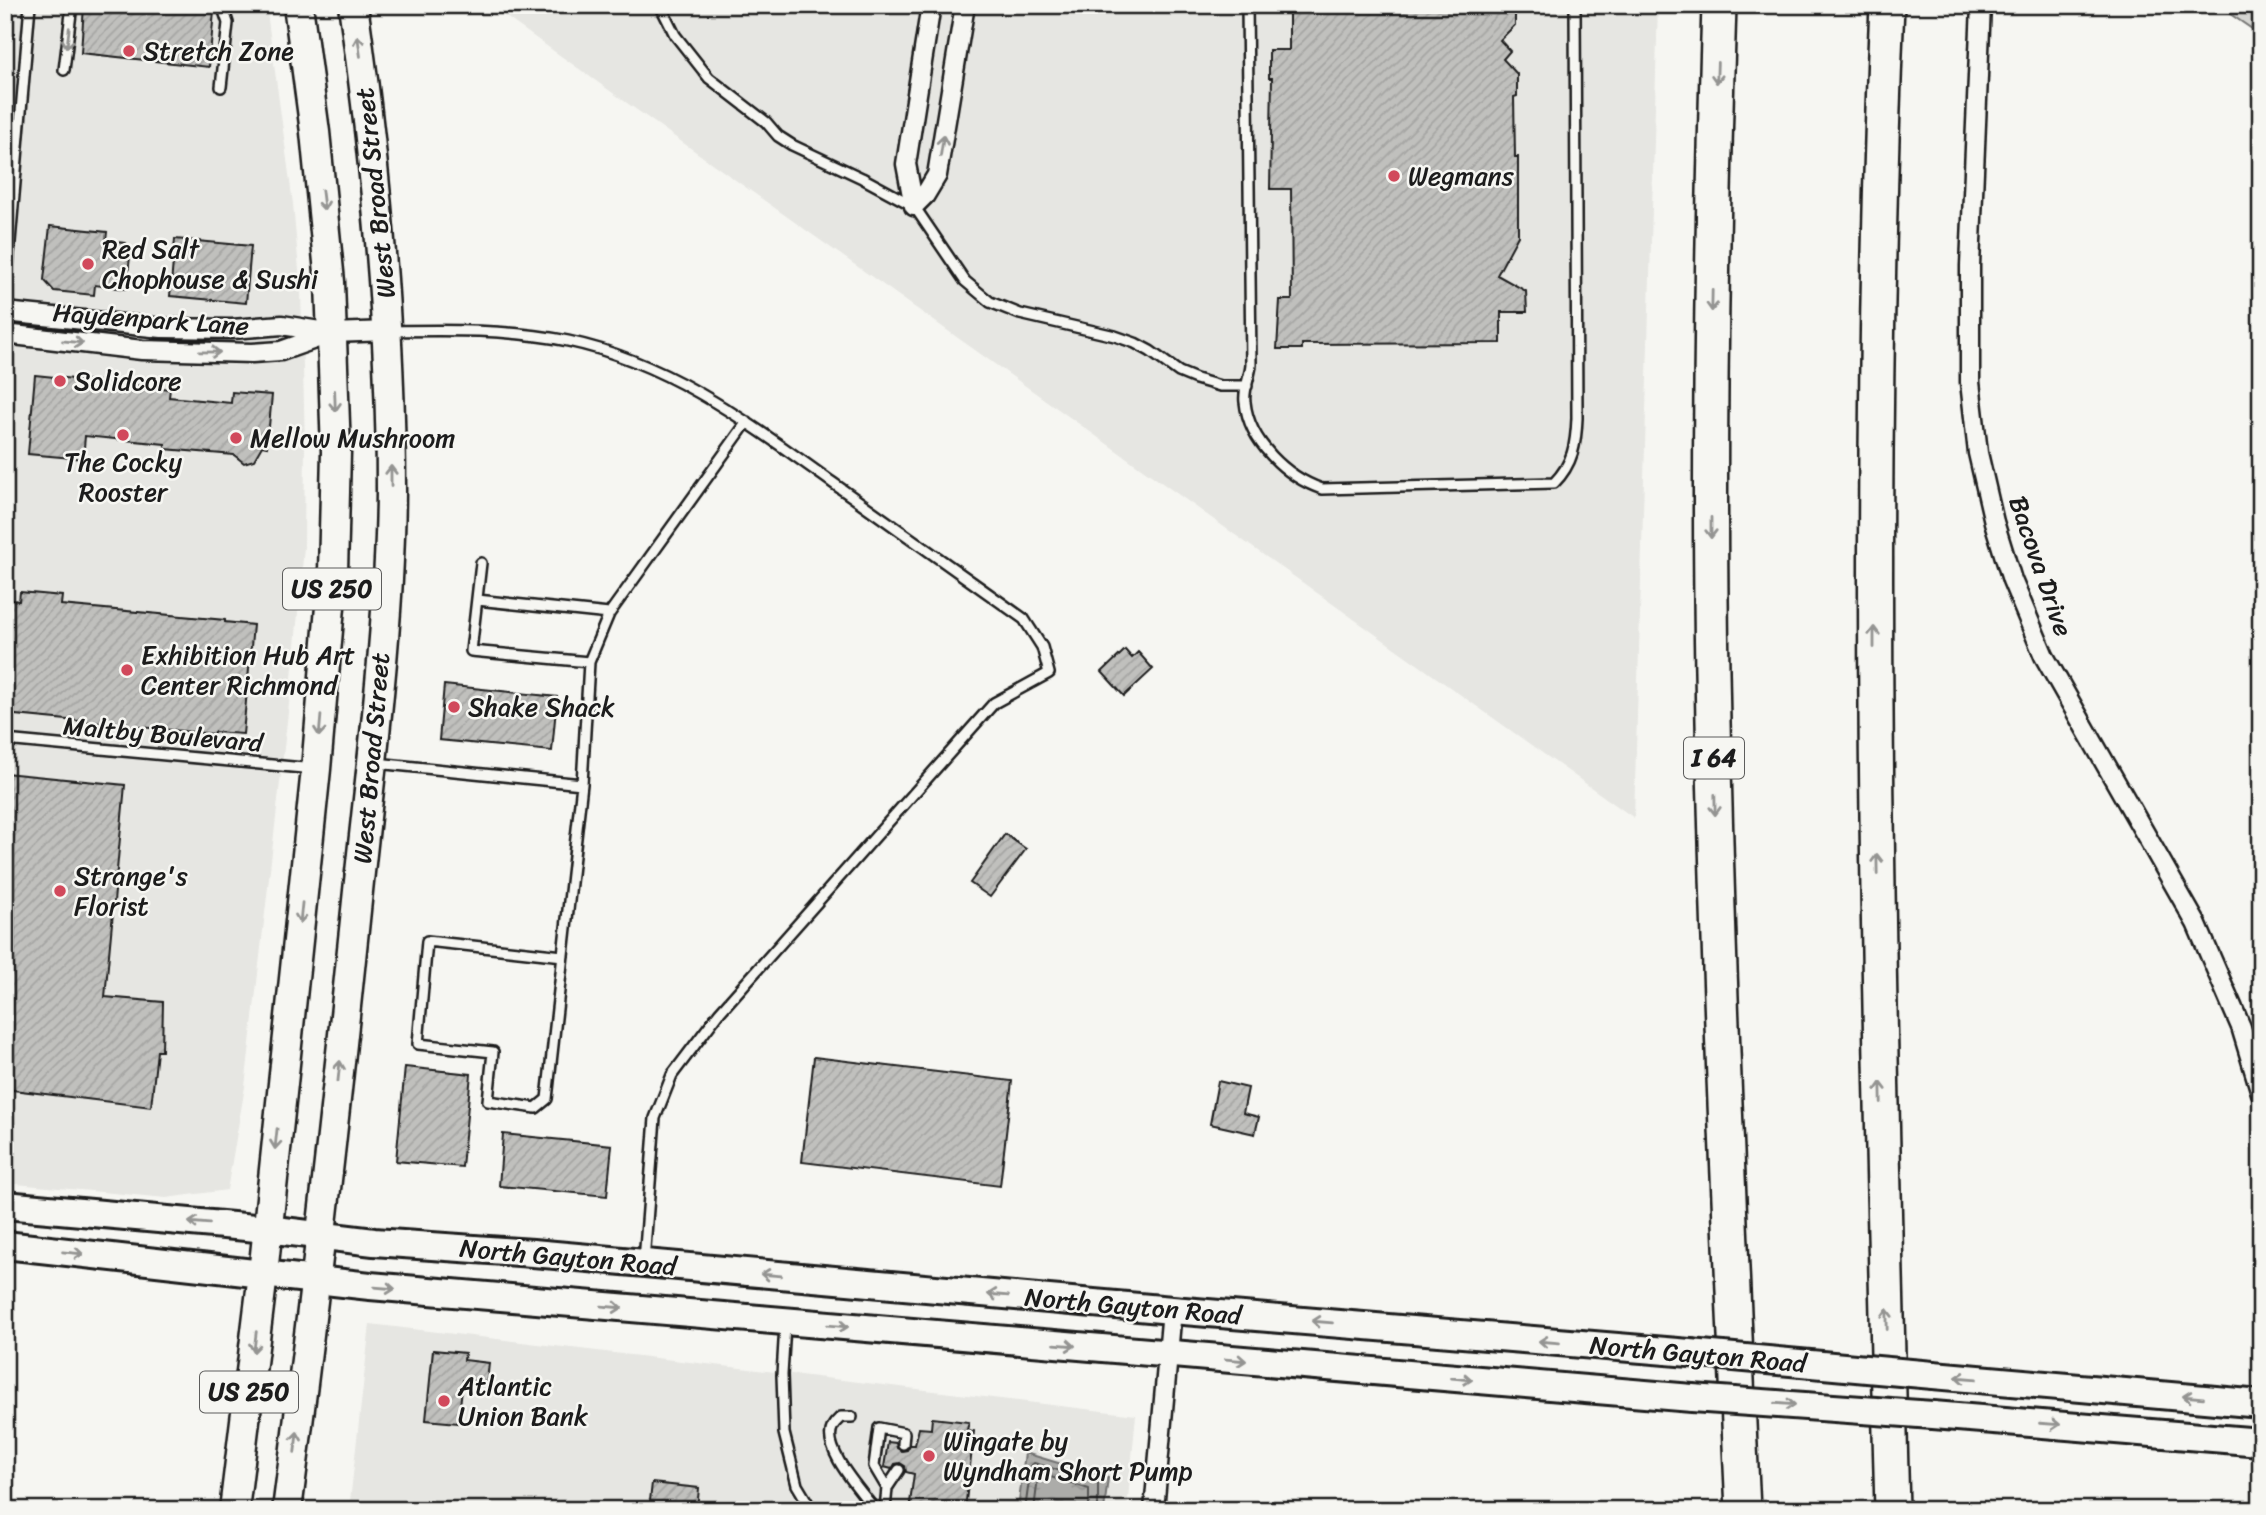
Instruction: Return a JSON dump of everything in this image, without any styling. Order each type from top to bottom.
[{"type":"highway","name":"I 64","points":[[1719,5],[1711,363],[1712,682],[1726,1135],[1743,1510]]},
{"type":"highway","points":[[1887,5],[1878,258],[1874,656],[1877,919],[1892,1510]]},
{"type":"main road","name":"West Broad Street","points":[[234,1510],[263,1274],[316,769],[329,633],[335,531],[336,452],[326,223],[298,5]]},
{"type":"main road","name":"West Broad Street","points":[[287,1510],[317,1281],[371,762],[390,545],[388,331],[377,186],[353,5]]},
{"type":"main road","name":"North Gayton Road","points":[[5,1205],[321,1236],[2261,1404]]},
{"type":"main road","name":"North Gayton Road","points":[[5,1245],[317,1281],[786,1322],[1692,1398],[2261,1442]]},
{"type":"street","points":[[914,206],[906,164],[931,5]]},
{"type":"street","points":[[914,206],[925,195],[937,175],[965,5]]},
{"type":"street","name":"Bacova Drive","points":[[1981,5],[1970,266],[1970,382],[1978,453],[1994,522],[2012,580],[2044,656],[2196,923],[2241,1027],[2261,1093]]},
{"type":"street","name":"Haydenpark Lane","points":[[5,312],[162,328],[232,329],[282,325],[332,333],[388,331]]},
{"type":"street","name":"Haydenpark Lane","points":[[5,334],[153,350],[252,353],[281,351],[332,333]]},
{"type":"street","points":[[1153,1510],[1172,1310]]},
{"type":"lane","points":[[5,302],[30,5]]},
{"type":"lane","points":[[64,70],[72,5]]},
{"type":"lane","points":[[221,88],[228,23],[222,5]]},
{"type":"lane","points":[[660,5],[675,35],[701,69],[725,92],[792,145],[914,206],[965,281],[989,302],[1020,314],[1115,336],[1150,351],[1179,372],[1196,380],[1220,386],[1247,386]]},
{"type":"lane","points":[[1247,5],[1251,365],[1244,400],[1265,446],[1287,472],[1303,483],[1322,489],[1554,483],[1570,464],[1576,432],[1575,5]]},
{"type":"lane","points":[[388,331],[502,331],[571,341],[659,372],[747,422],[1024,619],[1042,647],[1049,673],[994,703],[719,1013],[672,1076],[655,1118],[644,1263]]},
{"type":"lane","points":[[563,956],[427,941],[418,1044],[492,1052],[488,1101],[536,1108],[547,1099],[563,956],[582,784],[589,662],[609,614],[747,422]]},
{"type":"lane","points":[[481,563],[471,651],[589,662]]},
{"type":"lane","points":[[477,600],[609,614]]},
{"type":"lane","name":"Maltby Boulevard","points":[[5,740],[316,769]]},
{"type":"lane","points":[[371,762],[582,784]]},
{"type":"lane","points":[[786,1322],[782,1375],[784,1433],[797,1485],[811,1510]]},
{"type":"lane","points":[[852,1417],[841,1418],[832,1426],[830,1438],[834,1454],[875,1510]]},
{"type":"lane","points":[[887,1488],[874,1466],[879,1428],[904,1433],[903,1444]]},
{"type":"lane","points":[[885,1510],[887,1488],[898,1470]]},
{"type":"shaded area","points":[[5,5],[266,5],[293,204],[301,292],[305,444],[304,547],[292,678],[245,1087],[227,1190],[166,1198],[5,1183]]},
{"type":"shaded area","points":[[489,5],[1658,5],[1634,818]]},
{"type":"shaded area","points":[[370,1324],[1136,1415],[1127,1510],[349,1510]]},
{"type":"green space","points":[[2217,5],[2261,5],[2261,35]]},
{"type":"water","points":[[1025,1453],[1108,1478],[1104,1510],[1018,1510]]},
{"type":"building","points":[[84,5],[156,5],[214,11],[209,67],[81,53]]},
{"type":"building","name":"Wegmans","points":[[1289,5],[1515,5],[1515,25],[1500,40],[1510,51],[1503,59],[1517,74],[1517,96],[1514,97],[1515,157],[1518,157],[1518,236],[1497,275],[1526,291],[1527,312],[1501,312],[1501,343],[1302,344],[1302,349],[1277,349],[1280,300],[1292,300],[1291,189],[1270,189],[1272,78],[1269,78],[1269,50],[1289,50]]},
{"type":"building","name":"Red Salt Chophouse & Sushi","points":[[50,226],[107,232],[106,241],[126,243],[131,249],[126,289],[95,285],[94,295],[54,291],[44,280]]},
{"type":"building","points":[[175,239],[251,246],[246,303],[170,296]]},
{"type":"building","points":[[35,375],[170,389],[169,397],[231,403],[232,392],[272,395],[267,447],[262,446],[254,460],[244,463],[234,455],[165,449],[165,444],[85,436],[83,459],[28,454]]},
{"type":"building","name":"Exhibition Hub Art Center Richmond","points":[[20,592],[62,596],[61,605],[253,625],[243,734],[213,734],[5,714],[5,599],[19,601]]},
{"type":"building","points":[[1125,650],[1132,658],[1138,652],[1153,669],[1124,696],[1102,672]]},
{"type":"building","points":[[444,685],[557,697],[552,751],[439,740]]},
{"type":"building","name":"Strange's Florist","points":[[5,773],[125,785],[105,997],[163,1002],[162,1051],[157,1051],[151,1107],[5,1089]]},
{"type":"building","points":[[1005,834],[1026,849],[990,897],[970,883]]},
{"type":"building","points":[[814,1057],[1012,1081],[1000,1186],[802,1162]]},
{"type":"building","points":[[405,1067],[471,1074],[462,1167],[396,1161]]},
{"type":"building","points":[[1218,1081],[1248,1088],[1243,1113],[1259,1117],[1255,1134],[1210,1124]]},
{"type":"building","points":[[503,1134],[612,1145],[607,1196],[499,1186]]},
{"type":"building","name":"Atlantic Union Bank","points":[[433,1350],[465,1353],[464,1360],[489,1363],[487,1382],[463,1380],[458,1423],[426,1420]]},
{"type":"building","name":"Wingate by Wyndham Short Pump","points":[[932,1418],[969,1422],[967,1430],[974,1431],[965,1510],[909,1510],[914,1474],[906,1472],[905,1466],[900,1463],[895,1464],[892,1469],[884,1467],[888,1442],[896,1443],[897,1448],[902,1451],[907,1450],[910,1445],[915,1445],[919,1428],[931,1429]]},
{"type":"building","points":[[652,1483],[699,1488],[697,1510],[649,1510]]},
{"type":"place","name":"Stretch Zone","points":[[129,51]]},
{"type":"place","name":"Wegmans","points":[[1394,176]]},
{"type":"place","name":"Red Salt Chophouse & Sushi","points":[[88,264]]},
{"type":"place","name":"Solidcore","points":[[60,381]]},
{"type":"place","name":"The Cocky Rooster","points":[[123,435]]},
{"type":"place","name":"Mellow Mushroom","points":[[236,438]]},
{"type":"place","name":"Exhibition Hub Art Center Richmond","points":[[127,670]]},
{"type":"place","name":"Shake Shack","points":[[454,707]]},
{"type":"place","name":"Strange's Florist","points":[[60,891]]},
{"type":"place","name":"Atlantic Union Bank","points":[[444,1401]]},
{"type":"place","name":"Wingate by Wyndham Short Pump","points":[[929,1456]]}]
